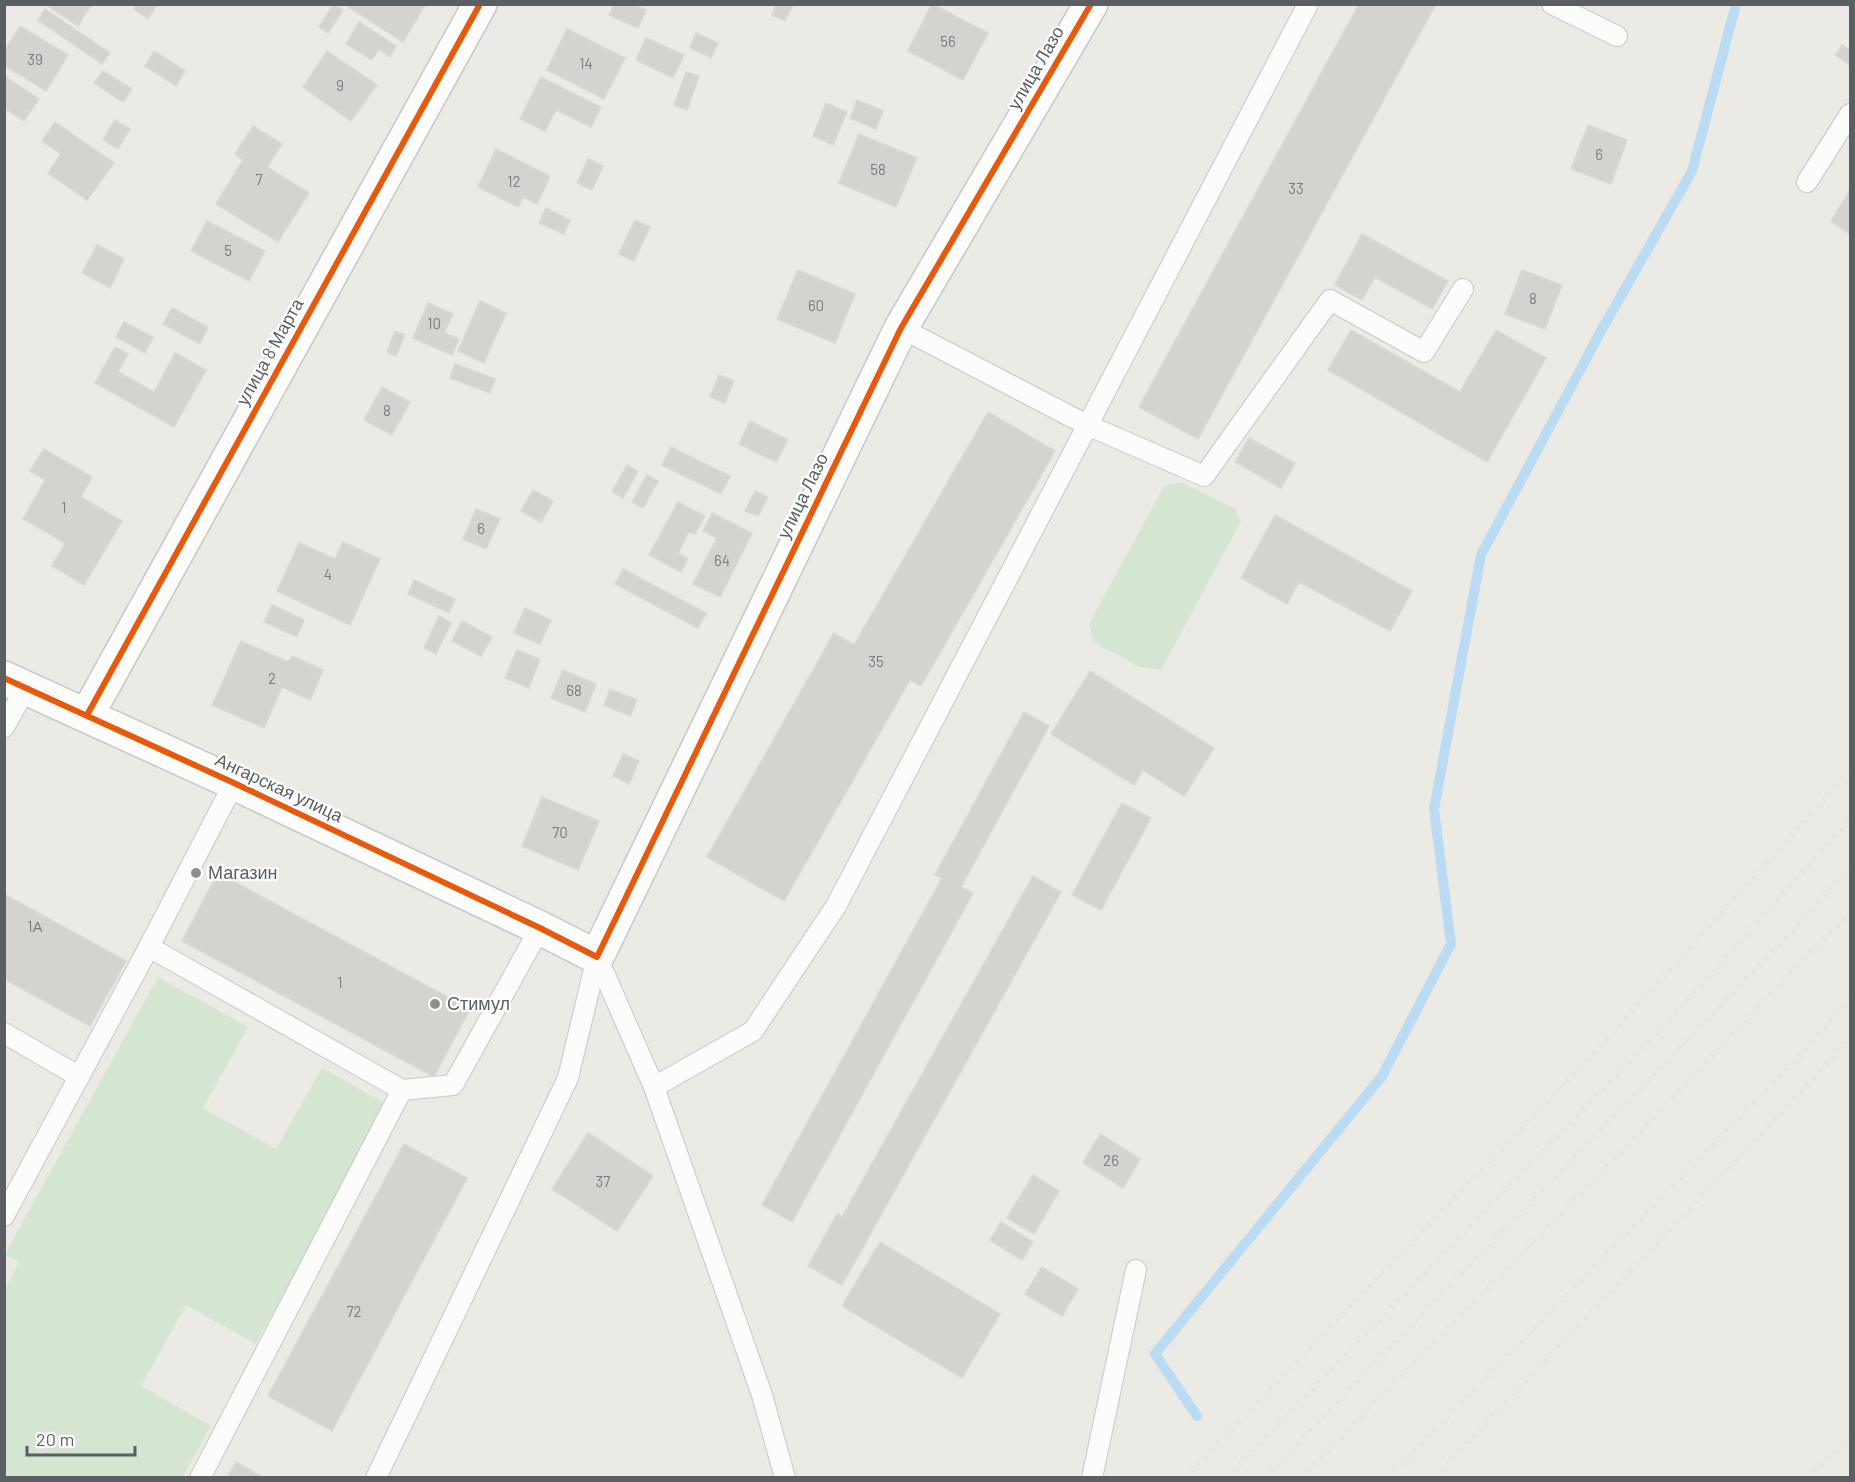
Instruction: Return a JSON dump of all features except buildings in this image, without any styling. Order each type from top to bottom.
[{"type":"street","name":"улица 8 Марта","points":[[87,715],[480,4]]},
{"type":"street","name":"улица Лазо","points":[[597,957],[901,328],[1091,4]]},
{"type":"street","name":"Ангарская улица","points":[[15,683],[234,783],[540,928]]},
{"type":"street","points":[[540,928],[597,957]]},
{"type":"lane","points":[[654,1087],[753,1031],[836,906],[1308,4]]},
{"type":"lane","points":[[1552,4],[1617,36]]},
{"type":"lane","points":[[1807,182],[1851,114]]},
{"type":"lane","points":[[901,328],[1087,425],[1204,476],[1330,300],[1424,352],[1462,289]]},
{"type":"lane","points":[[4,728],[15,683]]},
{"type":"lane","points":[[4,1216],[149,947],[234,783]]},
{"type":"lane","points":[[149,947],[402,1090],[453,1085],[540,928]]},
{"type":"lane","points":[[597,957],[654,1087],[762,1395],[785,1478]]},
{"type":"lane","points":[[376,1478],[568,1078],[597,957]]},
{"type":"lane","points":[[4,1033],[78,1076]]},
{"type":"lane","points":[[200,1478],[402,1090]]},
{"type":"lane","points":[[1092,1478],[1136,1270]]},
{"type":"green space","points":[[1181,482],[1234,508],[1241,521],[1161,670],[1139,667],[1094,642],[1089,624],[1164,486]]},
{"type":"green space","points":[[158,977],[248,1027],[203,1108],[276,1149],[322,1068],[388,1105],[256,1344],[186,1305],[141,1386],[211,1426],[183,1477],[5,1478],[5,1290],[19,1262],[5,1254]]},
{"type":"waterway","points":[[1197,1416],[1155,1354],[1382,1076],[1451,944],[1434,809],[1481,555],[1601,331],[1692,171],[1736,4]]},
{"type":"railway","points":[[1185,1478],[1592,1055],[1850,771]]},
{"type":"railway","points":[[1226,1478],[1669,1021],[1850,819]]},
{"type":"railway","points":[[1264,1478],[1790,934],[1850,866]]},
{"type":"railway","points":[[1301,1478],[1636,1137],[1809,953],[1850,915]]},
{"type":"railway","points":[[1388,1478],[1795,1061],[1850,998]]},
{"type":"railway","points":[[1434,1478],[1817,1075],[1850,1037]]},
{"type":"railway","points":[[1807,1478],[1850,1438]]},
{"type":"cycle path","points":[[87,715],[480,4]]},
{"type":"cycle path","points":[[4,678],[234,783],[597,957],[901,328],[1091,4]]},
{"type":"place","name":"Магазин","points":[[196,873]]},
{"type":"place","name":"Стимул","points":[[435,1004]]}]
